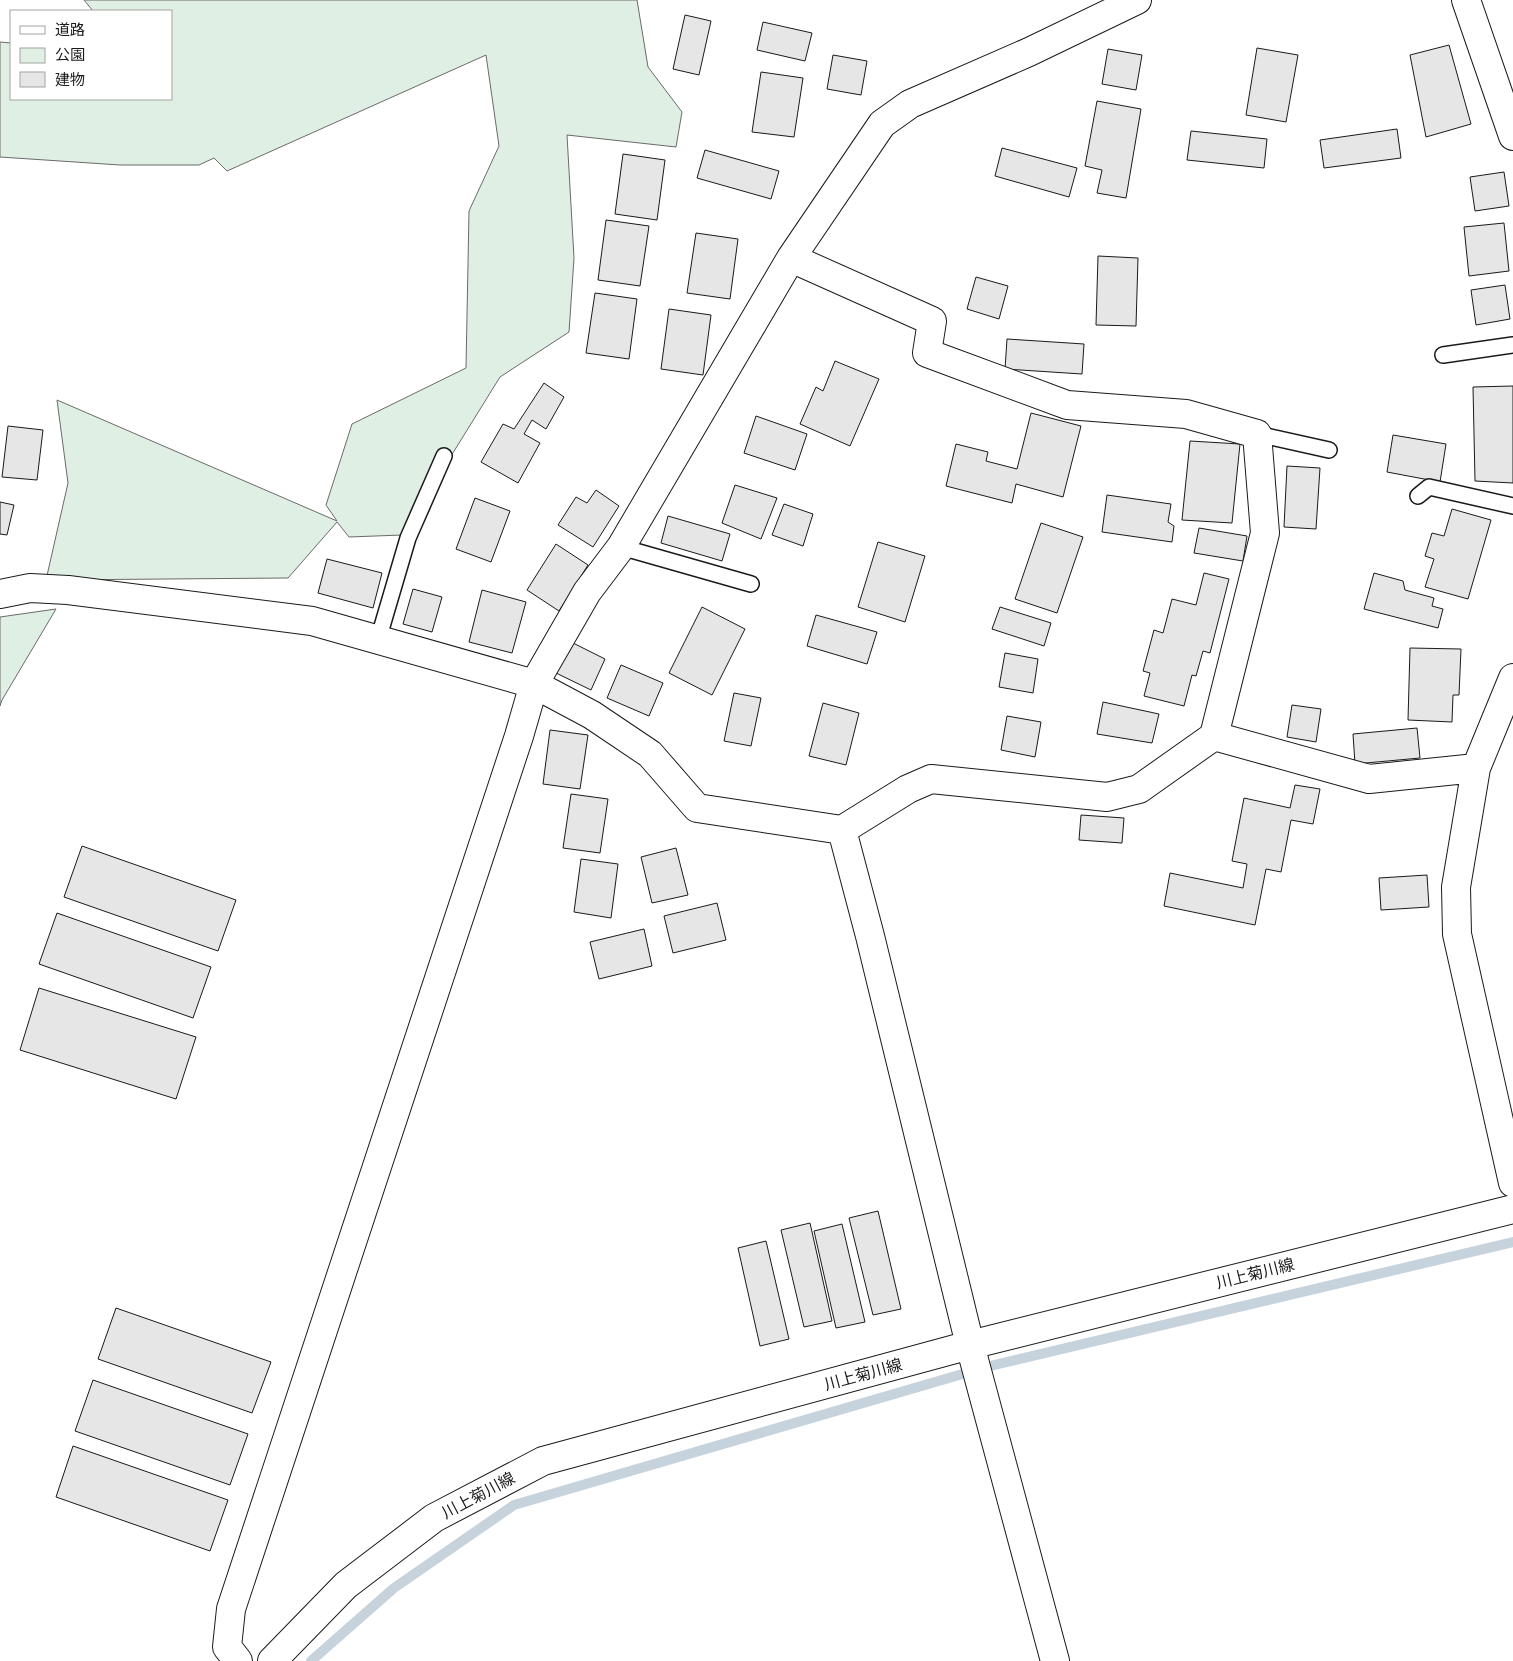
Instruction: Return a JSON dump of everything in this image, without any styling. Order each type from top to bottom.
[{"type":"street","points":[[238,1661],[227,1647],[231,1609],[519,736],[534,684],[587,592],[621,547],[790,258],[882,124],[910,104],[1028,52],[1137,0]]},
{"type":"street","points":[[1466,0],[1513,136]]},
{"type":"street","points":[[0,594],[30,588],[146,599],[312,621],[534,684],[592,715],[650,754],[697,808],[842,830],[908,789],[931,779],[1107,797],[1140,789],[1214,736],[1264,533],[1257,434],[1186,414],[1067,405],[926,353],[932,321],[790,258]]},
{"type":"street","points":[[1513,678],[1476,768],[1456,887],[1458,934],[1513,1183]]},
{"type":"street","points":[[1214,736],[1370,780],[1476,768]]},
{"type":"street","points":[[842,830],[873,945],[970,1344],[1055,1661]]},
{"type":"street","name":"川上菊川線","points":[[272,1661],[346,1585],[434,1518],[542,1461],[970,1344],[1513,1209]]},
{"type":"lane","points":[[1443,355],[1513,345]]},
{"type":"lane","points":[[1257,434],[1329,450]]},
{"type":"lane","points":[[378,640],[408,538],[444,456]]},
{"type":"lane","points":[[1418,496],[1429,488],[1513,506]]},
{"type":"lane","points":[[621,547],[751,584]]},
{"type":"green space","points":[[84,0],[637,0],[648,67],[682,112],[676,147],[567,135],[574,258],[569,332],[500,377],[402,535],[349,537],[337,522],[288,578],[46,580],[68,483],[57,400],[337,521],[326,505],[352,424],[466,368],[469,211],[499,146],[486,55],[227,171],[214,158],[199,165],[120,165],[0,157],[0,42],[10,43],[10,100],[172,100],[172,10],[92,10]]},
{"type":"green space","points":[[56,609],[2,700],[0,706],[0,617]]},
{"type":"building","points":[[685,15],[711,21],[699,75],[673,69]]},
{"type":"building","points":[[763,22],[812,33],[805,61],[757,50]]},
{"type":"building","points":[[1449,45],[1471,124],[1426,137],[1410,55]]},
{"type":"building","points":[[1257,48],[1298,55],[1286,122],[1246,115]]},
{"type":"building","points":[[1108,49],[1142,55],[1136,90],[1102,84]]},
{"type":"building","points":[[833,55],[867,61],[861,95],[827,89]]},
{"type":"building","points":[[761,72],[803,78],[794,137],[752,132]]},
{"type":"building","points":[[1097,101],[1141,109],[1126,198],[1097,193],[1102,170],[1085,166]]},
{"type":"building","points":[[1397,129],[1401,158],[1324,168],[1320,140]]},
{"type":"building","points":[[1191,131],[1267,139],[1264,168],[1187,160]]},
{"type":"building","points":[[1002,148],[1077,168],[1069,197],[995,176]]},
{"type":"building","points":[[705,150],[779,171],[771,199],[697,178]]},
{"type":"building","points":[[623,154],[665,160],[657,220],[615,214]]},
{"type":"building","points":[[1504,172],[1509,206],[1475,211],[1470,177]]},
{"type":"building","points":[[606,220],[649,226],[640,286],[598,280]]},
{"type":"building","points":[[1504,223],[1509,271],[1469,276],[1464,227]]},
{"type":"building","points":[[696,233],[738,239],[730,299],[687,293]]},
{"type":"building","points":[[1098,256],[1138,258],[1136,326],[1096,325]]},
{"type":"building","points":[[976,277],[1008,286],[999,319],[967,309]]},
{"type":"building","points":[[1505,285],[1510,319],[1476,325],[1471,290]]},
{"type":"building","points":[[595,293],[637,299],[629,359],[586,353]]},
{"type":"building","points":[[669,309],[711,315],[703,375],[661,369]]},
{"type":"building","points":[[1007,339],[1084,344],[1082,374],[1005,369]]},
{"type":"building","points":[[835,361],[879,379],[850,446],[800,424],[816,387],[823,391]]},
{"type":"building","points":[[544,383],[564,397],[546,429],[532,420],[524,434],[540,443],[518,483],[481,462],[503,424],[514,429]]},
{"type":"building","points":[[1513,386],[1513,483],[1475,481],[1473,387]]},
{"type":"building","points":[[1031,413],[1081,426],[1063,497],[1016,484],[1012,503],[946,486],[956,444],[988,452],[986,461],[1017,469]]},
{"type":"building","points":[[756,416],[807,434],[795,470],[744,453]]},
{"type":"building","points":[[8,426],[43,430],[37,480],[2,477]]},
{"type":"building","points":[[1393,435],[1446,444],[1440,482],[1387,472]]},
{"type":"building","points":[[1190,441],[1240,444],[1232,523],[1182,520]]},
{"type":"building","points":[[1287,466],[1320,468],[1316,529],[1284,527]]},
{"type":"building","points":[[735,485],[777,498],[761,539],[722,523]]},
{"type":"building","points":[[596,490],[619,506],[593,547],[558,525],[576,497],[587,503]]},
{"type":"building","points":[[1107,495],[1171,504],[1168,522],[1174,526],[1172,542],[1102,532]]},
{"type":"building","points":[[475,498],[510,511],[491,562],[456,549]]},
{"type":"building","points":[[0,502],[14,505],[7,535],[0,534]]},
{"type":"building","points":[[784,504],[813,514],[803,546],[772,535]]},
{"type":"building","points":[[1452,509],[1491,520],[1468,599],[1425,587],[1434,559],[1425,556],[1432,533],[1444,536]]},
{"type":"building","points":[[668,516],[730,534],[722,561],[661,543]]},
{"type":"building","points":[[1041,523],[1083,537],[1057,613],[1015,599]]},
{"type":"building","points":[[1199,528],[1247,536],[1243,561],[1194,553]]},
{"type":"building","points":[[878,542],[925,556],[905,622],[858,607]]},
{"type":"building","points":[[556,544],[588,565],[559,611],[527,590]]},
{"type":"building","points":[[327,559],[382,573],[373,608],[318,593]]},
{"type":"building","points":[[1204,573],[1229,579],[1210,653],[1203,651],[1196,676],[1192,675],[1184,706],[1144,696],[1150,673],[1143,671],[1154,630],[1163,633],[1172,599],[1196,605]]},
{"type":"building","points":[[1374,573],[1403,581],[1405,590],[1434,598],[1432,606],[1443,609],[1438,628],[1364,609]]},
{"type":"building","points":[[413,589],[442,597],[432,632],[403,624]]},
{"type":"building","points":[[482,590],[526,602],[512,653],[469,642]]},
{"type":"building","points":[[702,607],[745,629],[712,695],[669,673]]},
{"type":"building","points":[[1000,607],[1051,623],[1044,646],[992,629]]},
{"type":"building","points":[[816,615],[877,632],[867,664],[807,646]]},
{"type":"building","points":[[571,642],[605,659],[591,690],[556,673]]},
{"type":"building","points":[[1410,648],[1461,649],[1459,695],[1453,695],[1452,722],[1408,720]]},
{"type":"building","points":[[1005,653],[1038,659],[1033,693],[999,687]]},
{"type":"building","points":[[621,665],[663,683],[649,716],[607,698]]},
{"type":"building","points":[[734,693],[761,698],[751,746],[724,741]]},
{"type":"building","points":[[1103,702],[1159,714],[1152,743],[1097,734]]},
{"type":"building","points":[[823,703],[859,713],[846,765],[809,756]]},
{"type":"building","points":[[1292,705],[1321,709],[1316,742],[1287,737]]},
{"type":"building","points":[[1007,716],[1041,722],[1035,757],[1001,750]]},
{"type":"building","points":[[1417,728],[1420,758],[1355,764],[1353,734]]},
{"type":"building","points":[[550,730],[588,735],[580,789],[543,784]]},
{"type":"building","points":[[1295,785],[1320,789],[1313,824],[1291,820],[1281,872],[1266,869],[1255,925],[1164,906],[1170,873],[1243,888],[1247,864],[1232,861],[1244,798],[1290,808]]},
{"type":"building","points":[[571,794],[608,799],[600,853],[563,848]]},
{"type":"building","points":[[1081,815],[1124,818],[1122,843],[1079,840]]},
{"type":"building","points":[[82,846],[236,900],[218,951],[64,897]]},
{"type":"building","points":[[676,848],[688,895],[652,903],[641,857]]},
{"type":"building","points":[[581,859],[618,864],[611,918],[574,912]]},
{"type":"building","points":[[1427,875],[1429,907],[1381,910],[1379,878]]},
{"type":"building","points":[[717,903],[726,940],[673,953],[664,916]]},
{"type":"building","points":[[57,913],[211,967],[193,1018],[39,964]]},
{"type":"building","points":[[644,929],[652,966],[599,979],[590,942]]},
{"type":"building","points":[[39,988],[196,1037],[176,1099],[20,1050]]},
{"type":"building","points":[[878,1211],[901,1309],[873,1315],[849,1218]]},
{"type":"building","points":[[810,1223],[832,1321],[804,1327],[781,1230]]},
{"type":"building","points":[[842,1224],[865,1322],[836,1328],[814,1231]]},
{"type":"building","points":[[766,1241],[789,1339],[760,1346],[738,1248]]},
{"type":"building","points":[[116,1308],[271,1362],[252,1413],[98,1359]]},
{"type":"building","points":[[93,1380],[248,1434],[230,1485],[75,1431]]},
{"type":"building","points":[[73,1446],[228,1500],[210,1551],[56,1497]]},
{"type":"waterway","points":[[311,1661],[394,1588],[514,1505],[990,1366],[1513,1242]]}]
